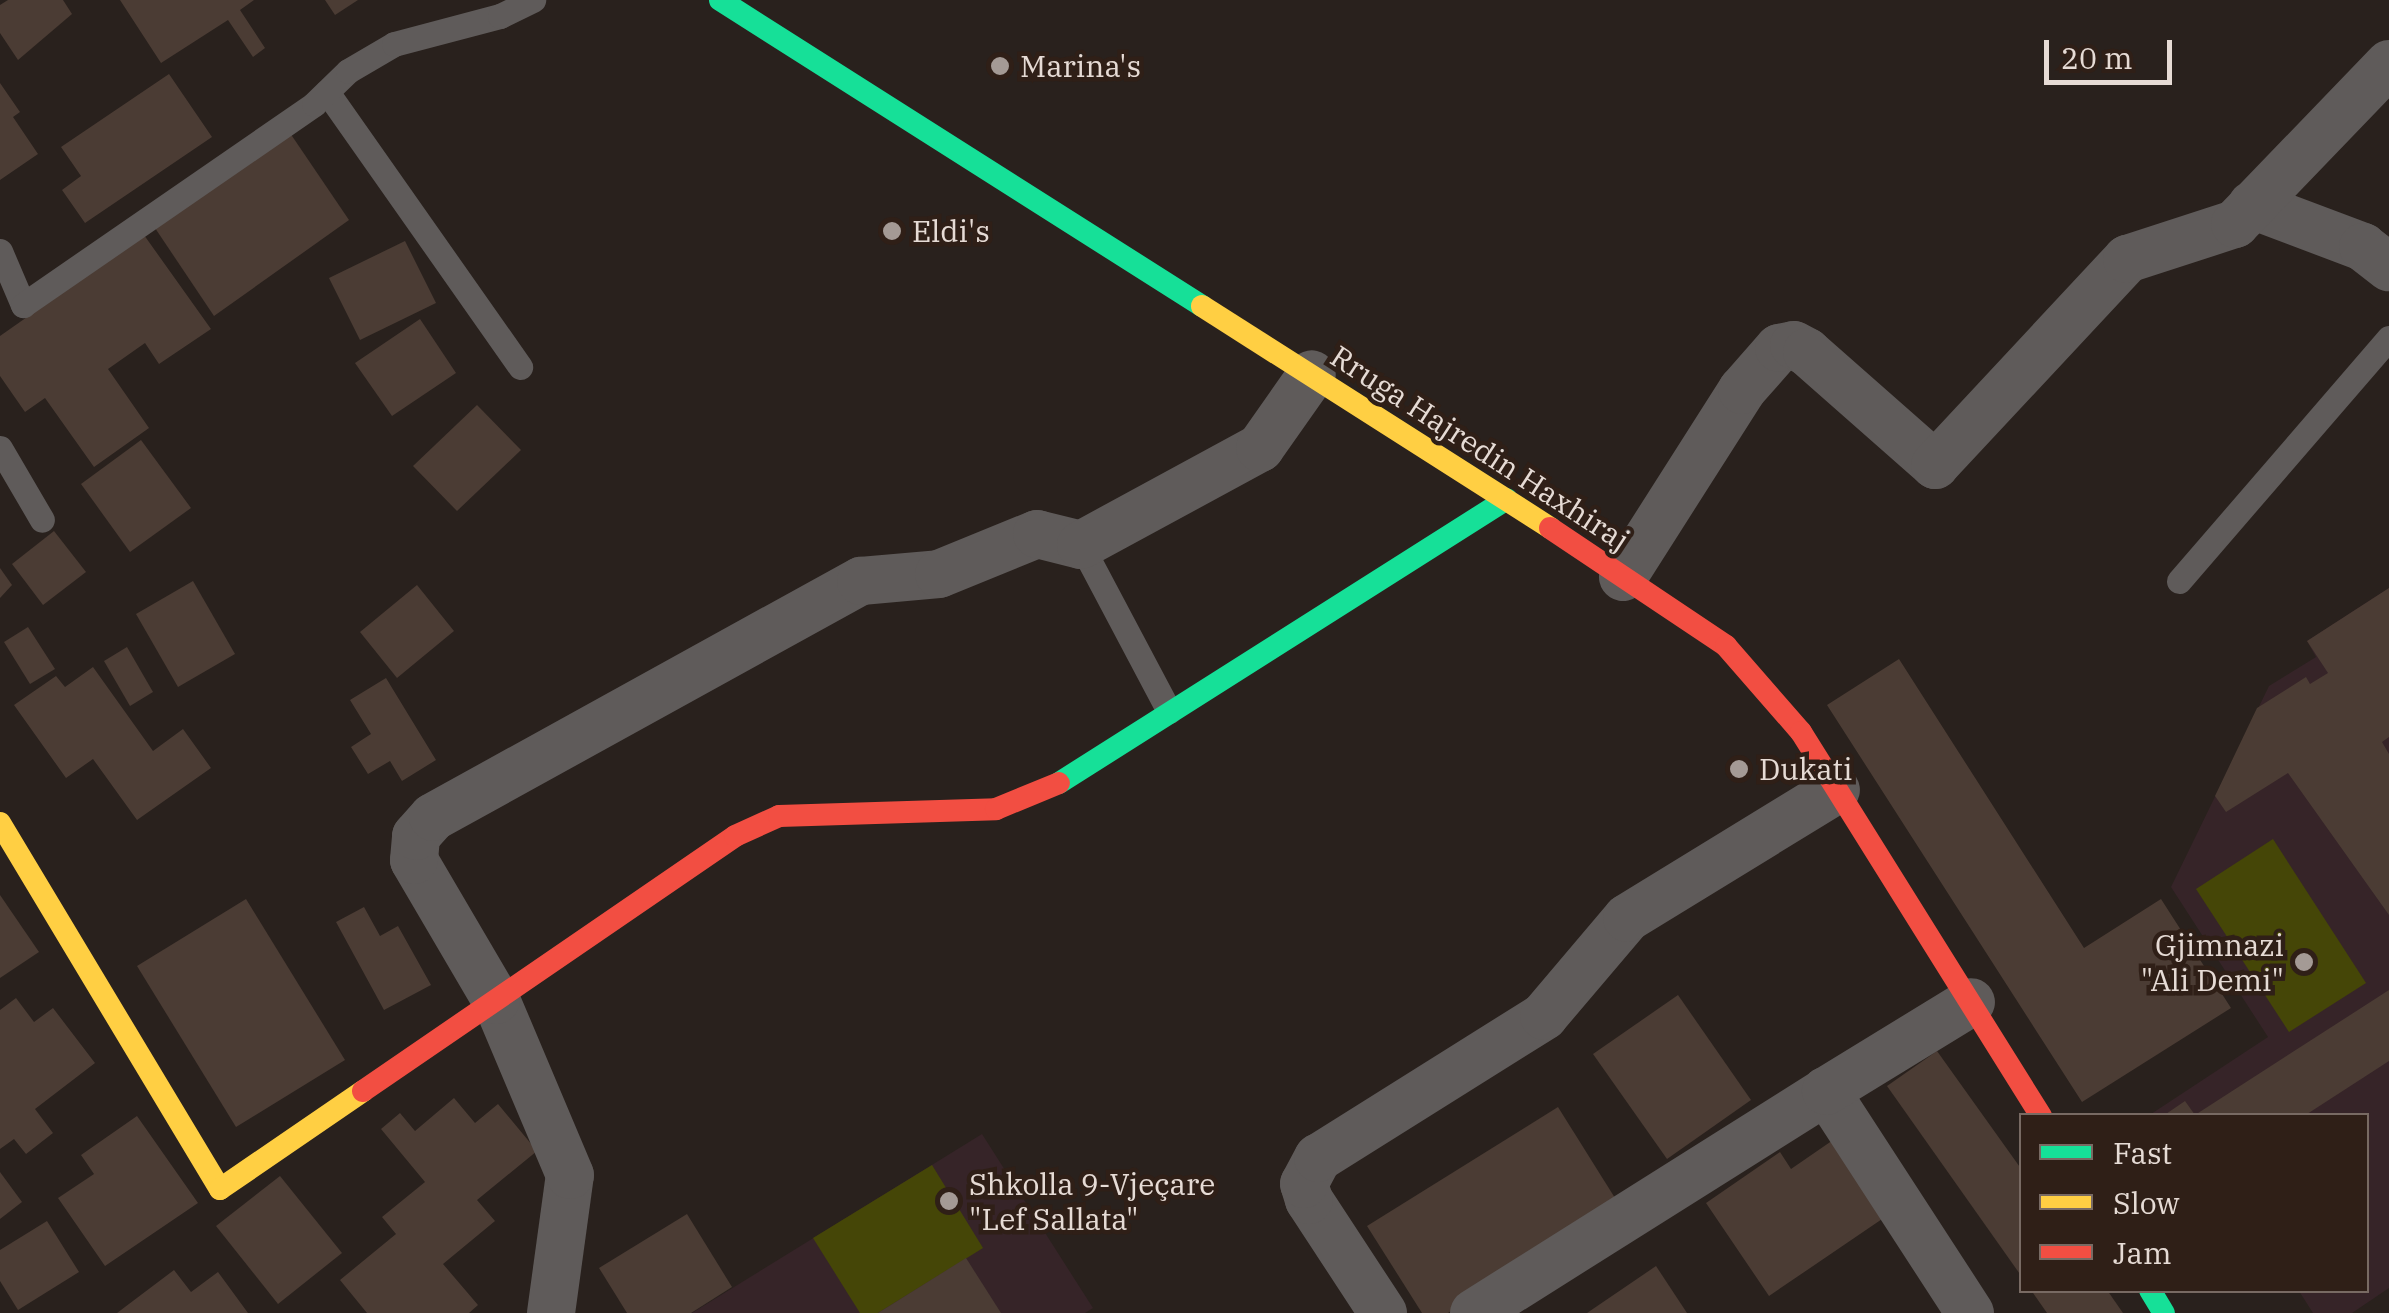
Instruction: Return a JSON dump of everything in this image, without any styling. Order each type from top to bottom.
[{"type":"street","name":"Rruga Hajredin Haxhiraj","points":[[720,0],[1507,498],[1726,646],[1801,732],[2040,1113]]},
{"type":"street","points":[[1624,578],[1742,390],[1779,348],[1794,344],[1808,352],[1936,466],[2127,259],[2235,224],[2389,64]]},
{"type":"street","points":[[2252,205],[2364,247],[2389,267]]},
{"type":"street","points":[[552,1313],[570,1175],[496,1000],[414,860],[416,836],[433,817],[860,582],[939,574],[1037,534],[1081,545],[1260,448],[1312,374]]},
{"type":"street","points":[[0,823],[220,1189],[663,880],[778,816],[996,809],[1046,791],[1507,498]]},
{"type":"street","points":[[1383,1313],[1308,1200],[1304,1184],[1318,1158],[1544,1016],[1627,918],[1836,790]]},
{"type":"street","points":[[1474,1313],[1971,1002]]},
{"type":"street","points":[[1826,1091],[1970,1313]]},
{"type":"lane","points":[[0,251],[23,305],[394,44],[500,16],[533,0]]},
{"type":"lane","points":[[327,92],[520,367]]},
{"type":"lane","points":[[2179,581],[2389,338]]},
{"type":"lane","points":[[0,448],[42,520]]},
{"type":"lane","points":[[1081,545],[1169,711]]},
{"type":"shaded area","name":"Gjimnazi \"Ali Demi\"","points":[[2389,588],[2389,1288],[2352,1313],[2313,1313],[2300,1293],[2369,1293],[2369,1113],[2153,1113],[2268,1037],[2171,887],[2269,686],[2316,657],[2307,641]]},
{"type":"shaded area","points":[[2273,839],[2366,983],[2289,1032],[2196,889]]},
{"type":"shaded area","name":"Shkolla 9-Vjeçare \"Lef Sallata\"","points":[[982,1134],[1093,1308],[1085,1313],[692,1313]]},
{"type":"shaded area","points":[[932,1165],[983,1248],[878,1313],[860,1313],[813,1238]]},
{"type":"building","points":[[8,0],[63,0],[72,14],[18,60],[0,33],[0,5]]},
{"type":"building","points":[[120,0],[254,0],[240,10],[265,48],[253,57],[228,20],[161,63]]},
{"type":"building","points":[[325,0],[358,0],[335,15]]},
{"type":"building","points":[[169,74],[212,137],[85,223],[62,190],[81,176],[61,147]]},
{"type":"building","points":[[0,83],[20,112],[13,117],[38,154],[0,180]]},
{"type":"building","points":[[290,133],[349,220],[214,316],[153,225]]},
{"type":"building","points":[[144,235],[211,329],[159,364],[145,343],[108,369],[149,428],[94,467],[45,398],[25,412],[0,376],[0,336]]},
{"type":"building","points":[[405,241],[436,303],[360,340],[329,278]]},
{"type":"building","points":[[420,319],[456,373],[392,416],[355,363]]},
{"type":"building","points":[[477,405],[521,450],[457,511],[413,466]]},
{"type":"building","points":[[141,440],[191,508],[130,552],[81,484]]},
{"type":"building","points":[[54,531],[86,572],[43,605],[12,564]]},
{"type":"building","points":[[0,568],[12,585],[0,598]]},
{"type":"building","points":[[193,581],[235,654],[178,687],[136,614]]},
{"type":"building","points":[[417,585],[454,631],[397,678],[360,632]]},
{"type":"building","points":[[2389,588],[2389,737],[2382,742],[2389,754],[2389,915],[2288,773],[2226,812],[2215,796],[2257,708],[2306,677],[2310,684],[2328,673],[2307,641]]},
{"type":"building","points":[[28,627],[55,669],[30,684],[4,642]]},
{"type":"building","points":[[127,647],[153,692],[130,706],[104,661]]},
{"type":"building","points":[[1899,659],[2084,948],[2161,899],[2231,1008],[2082,1102],[1827,705]]},
{"type":"building","points":[[93,667],[153,751],[183,729],[211,768],[137,820],[93,759],[66,778],[14,705],[56,676],[65,687]]},
{"type":"building","points":[[386,678],[436,760],[402,781],[390,761],[368,774],[351,747],[371,734],[350,700]]},
{"type":"building","points":[[0,895],[39,952],[0,978]]},
{"type":"building","points":[[246,899],[345,1060],[236,1127],[137,966]]},
{"type":"building","points":[[364,907],[380,936],[398,926],[431,985],[384,1010],[336,922]]},
{"type":"building","points":[[2389,990],[2389,1061],[2309,1113],[2198,1113]]},
{"type":"building","points":[[1678,995],[1751,1100],[1667,1159],[1593,1054]]},
{"type":"building","points":[[16,998],[34,1022],[53,1008],[95,1063],[35,1109],[53,1133],[26,1154],[14,1139],[0,1149],[0,1010]]},
{"type":"building","points":[[1937,1051],[2019,1166],[2019,1273],[1887,1086]]},
{"type":"building","points":[[454,1098],[475,1123],[498,1104],[537,1151],[477,1200],[495,1221],[443,1264],[478,1305],[469,1313],[367,1313],[340,1280],[396,1234],[382,1217],[425,1182],[381,1129],[400,1113],[415,1131]]},
{"type":"building","points":[[2185,1101],[2194,1113],[2167,1113]]},
{"type":"building","points":[[1558,1107],[1620,1206],[1448,1313],[1422,1313],[1367,1226]]},
{"type":"building","points":[[137,1116],[198,1203],[105,1266],[58,1198],[94,1174],[81,1155]]},
{"type":"building","points":[[1836,1138],[1888,1215],[1769,1296],[1706,1203],[1780,1152],[1791,1169]]},
{"type":"building","points":[[0,1172],[22,1202],[0,1219]]},
{"type":"building","points":[[280,1176],[342,1253],[278,1304],[216,1226]]},
{"type":"building","points":[[687,1214],[732,1287],[691,1313],[627,1313],[599,1268]]},
{"type":"building","points":[[47,1221],[79,1272],[18,1310],[0,1281],[0,1250]]},
{"type":"building","points":[[966,1258],[1001,1313],[878,1313]]},
{"type":"building","points":[[1656,1266],[1687,1313],[1587,1313]]},
{"type":"building","points":[[174,1270],[191,1292],[218,1272],[248,1313],[117,1313]]},
{"type":"building","points":[[2033,1293],[2109,1293],[2123,1313],[2047,1313]]},
{"type":"traffic: fast","points":[[720,0],[1202,306]]},
{"type":"traffic: fast","points":[[1059,783],[1507,499]]},
{"type":"traffic: fast","points":[[2152,1293],[2164,1313]]},
{"type":"traffic: slow","points":[[1202,306],[1550,528]]},
{"type":"traffic: slow","points":[[0,823],[220,1189],[363,1091]]},
{"type":"traffic: jam","points":[[1550,528],[1726,646],[1801,732],[2039,1113]]},
{"type":"traffic: jam","points":[[363,1091],[735,836],[779,816],[996,809],[1059,783]]},
{"type":"place","name":"Marina's","points":[[1000,66]]},
{"type":"place","name":"Eldi's","points":[[892,231]]},
{"type":"place","name":"Dukati","points":[[1739,769]]},
{"type":"place","name":"Gjimnazi \"Ali Demi\"","points":[[2304,962]]},
{"type":"place","name":"Shkolla 9-Vjeçare \"Lef Sallata\"","points":[[949,1201]]}]
